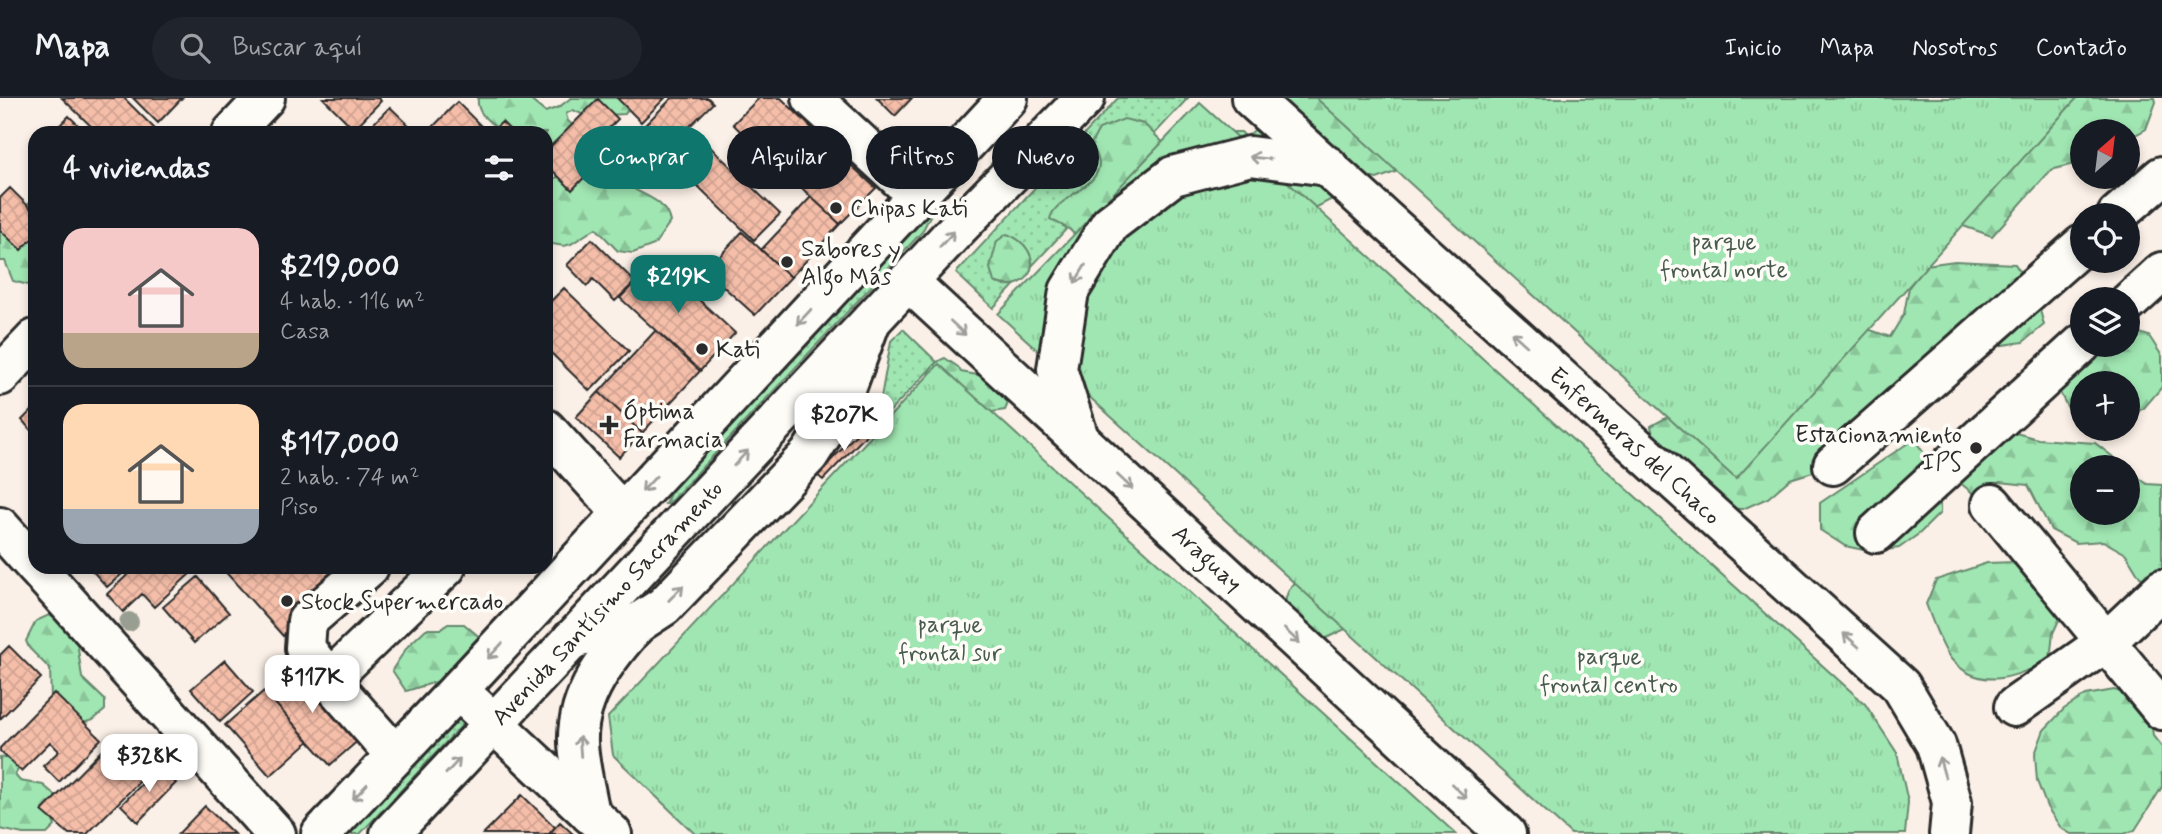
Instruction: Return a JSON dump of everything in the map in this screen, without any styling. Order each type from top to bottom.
[{"type":"main road","points":[[812,98],[916,194]]},
{"type":"main road","name":"Avenida Santísimo Sacramento","points":[[321,834],[1008,98]]},
{"type":"main road","name":"Avenida Santísimo Sacramento","points":[[390,834],[908,281],[1085,98]]},
{"type":"main road","name":"Enfermeras del Chaco","points":[[1251,98],[1901,686],[1936,745],[1952,802],[1949,834]]},
{"type":"main road","points":[[1080,441],[1057,369],[1069,291],[1110,224],[1173,176],[1250,156],[1328,166]]},
{"type":"main road","points":[[2131,203],[2162,176]]},
{"type":"main road","points":[[1833,464],[2070,256]]},
{"type":"main road","points":[[2140,292],[2162,272]]},
{"type":"main road","name":"Araguay","points":[[908,281],[1506,834]]},
{"type":"main road","points":[[601,824],[578,743],[580,719],[591,686],[612,652],[638,623],[664,606],[809,455],[838,410],[871,321]]},
{"type":"main road","points":[[0,376],[28,346]]},
{"type":"main road","points":[[1876,533],[2070,355]]},
{"type":"main road","points":[[553,451],[622,513]]},
{"type":"main road","points":[[1992,504],[2162,709]]},
{"type":"main road","points":[[0,527],[28,557]]},
{"type":"main road","points":[[43,574],[276,834]]},
{"type":"main road","points":[[361,574],[307,621],[305,648],[329,680],[395,755]]},
{"type":"main road","points":[[329,680],[439,574]]},
{"type":"main road","points":[[2014,707],[2106,642],[2162,589]]},
{"type":"main road","points":[[572,639],[638,623]]},
{"type":"main road","points":[[458,690],[601,824]]},
{"type":"green space","points":[[478,98],[528,98],[545,112],[559,107],[571,98],[622,98],[629,107],[625,114],[586,116],[573,110],[566,114],[568,121],[574,126],[553,145],[553,126],[494,126],[479,109]]},
{"type":"green space","points":[[1118,98],[1188,98],[993,308],[956,273],[1034,189],[1099,189],[1099,126],[1092,126]]},
{"type":"green space","points":[[1282,98],[1394,98],[1403,169],[1377,179],[1348,173],[1286,116]]},
{"type":"green space","name":"parque frontal norte","points":[[1316,98],[2077,98],[1736,479]]},
{"type":"green space","points":[[1904,98],[2155,98],[2146,129],[2140,132],[2140,119],[2070,119],[2070,165],[2051,170],[1992,236],[1917,210]]},
{"type":"green space","name":"parque frontal centro","points":[[1200,103],[1865,704],[1897,753],[1908,802],[1905,834],[1571,834],[998,314]]},
{"type":"green space","points":[[1124,119],[1144,124],[1176,155],[1227,132],[1241,132],[1246,137],[1257,128],[1334,198],[1315,208],[1079,239],[1069,229],[1050,219],[1060,204],[1081,189],[1099,189],[1099,129]]},
{"type":"green space","points":[[574,167],[574,189],[635,189],[658,202],[670,222],[654,245],[633,253],[618,251],[596,228],[571,244],[553,244],[553,179]]},
{"type":"green space","points":[[28,205],[28,285],[13,281],[5,261],[0,261],[0,209],[23,210]]},
{"type":"green space","points":[[933,207],[922,232],[668,504],[665,504],[677,479]]},
{"type":"green space","points":[[1007,234],[1020,241],[1032,260],[1031,270],[1018,284],[994,282],[990,268],[997,241]]},
{"type":"green space","points":[[1955,261],[2015,264],[2037,299],[2044,325],[2023,342],[1969,350],[1946,361],[1949,389],[1901,415],[1816,471],[1790,479],[1768,498],[1743,509],[1717,508],[1657,454],[1651,426],[1675,413],[1865,328],[1890,337],[1904,314],[1909,287],[1926,265]]},
{"type":"green space","points":[[903,329],[937,362],[876,426],[891,341]]},
{"type":"green space","points":[[2140,333],[2149,336],[2162,356],[2162,387],[2140,410],[2140,371],[2070,371],[2070,412],[2059,391],[2076,357],[2140,357]]},
{"type":"green space","points":[[945,358],[961,372],[983,376],[996,386],[1008,403],[1005,410],[992,412],[927,384],[932,368]]},
{"type":"green space","name":"parque frontal sur","points":[[939,364],[1456,834],[695,834],[613,755],[608,717]]},
{"type":"green space","points":[[2012,432],[2038,439],[2095,443],[2110,455],[2070,455],[2070,525],[2140,525],[2140,478],[2147,484],[2162,485],[2162,588],[2140,577],[2126,554],[2103,541],[2076,543],[2051,530],[2028,485],[2000,482],[1974,494],[1954,478]]},
{"type":"green space","points":[[1914,439],[1935,473],[1940,501],[1940,513],[1920,533],[1899,548],[1873,552],[1845,546],[1820,530],[1820,503]]},
{"type":"green space","points":[[2015,562],[2064,609],[2053,633],[2050,660],[2012,676],[1986,678],[1974,675],[1962,669],[1947,654],[1926,604],[1936,580],[1987,563]]},
{"type":"green space","points":[[1294,583],[1360,622],[1310,646],[1286,608],[1288,592]]},
{"type":"green space","points":[[49,615],[63,622],[77,641],[82,678],[105,700],[105,710],[93,720],[79,724],[51,698],[50,669],[29,648],[26,641],[36,621]]},
{"type":"green space","points":[[448,624],[464,624],[483,640],[462,667],[436,682],[406,691],[392,670],[408,646],[426,629],[441,629]]},
{"type":"green space","points":[[2114,690],[2142,698],[2150,709],[2153,736],[2162,747],[2162,787],[2135,830],[2124,834],[2071,834],[2061,828],[2047,807],[2037,781],[2035,754],[2044,730],[2064,709],[2086,695]]},
{"type":"green space","points":[[457,715],[465,720],[464,723],[360,834],[346,834]]},
{"type":"green space","points":[[0,757],[22,762],[15,775],[20,781],[43,785],[55,795],[55,802],[49,811],[55,826],[47,834],[23,834],[0,829]]},
{"type":"building","points":[[62,98],[124,98],[152,126],[91,126]]},
{"type":"building","points":[[133,98],[182,98],[158,123]]},
{"type":"building","points":[[323,98],[378,98],[381,101],[357,126],[351,126]]},
{"type":"building","points":[[617,98],[665,98],[641,122]]},
{"type":"building","points":[[672,98],[708,98],[713,103],[690,126],[644,126]]},
{"type":"building","points":[[759,98],[781,98],[810,126],[735,126],[733,124]]},
{"type":"building","points":[[877,98],[912,98],[895,116]]},
{"type":"building","points":[[598,99],[618,119],[611,126],[574,126],[572,190],[553,171],[553,144]]},
{"type":"building","points":[[457,102],[481,126],[434,126]]},
{"type":"building","points":[[390,107],[410,126],[371,126]]},
{"type":"building","points":[[69,116],[79,126],[59,126]]},
{"type":"building","points":[[713,150],[727,163],[727,189],[754,189],[780,214],[754,240],[701,189],[713,189]]},
{"type":"building","points":[[852,166],[866,179],[866,189],[875,189],[840,224],[803,189],[852,189]]},
{"type":"building","points":[[10,188],[28,206],[28,243],[21,250],[0,230],[0,198]]},
{"type":"building","points":[[811,197],[840,224],[791,277],[761,250]]},
{"type":"building","points":[[742,232],[791,277],[755,315],[706,271]]},
{"type":"building","points":[[592,239],[635,282],[615,301],[593,279],[587,286],[567,265]]},
{"type":"building","points":[[656,260],[735,333],[700,371],[620,298]]},
{"type":"building","points":[[564,288],[629,351],[590,391],[553,355],[553,299]]},
{"type":"building","points":[[656,330],[700,371],[642,433],[599,392]]},
{"type":"building","points":[[599,392],[642,433],[619,457],[576,417]]},
{"type":"building","points":[[28,414],[28,427],[22,420]]},
{"type":"building","points":[[864,426],[870,431],[823,480],[817,475]]},
{"type":"building","points":[[95,574],[122,574],[107,587]]},
{"type":"building","points":[[128,574],[190,574],[154,607],[142,594],[123,612],[107,594]]},
{"type":"building","name":"Stock Supermercado","points":[[227,574],[352,574],[283,636]]},
{"type":"building","points":[[198,577],[229,613],[194,643],[163,607]]},
{"type":"building","points":[[9,646],[41,678],[0,719],[0,655]]},
{"type":"building","points":[[225,660],[253,692],[220,722],[191,689]]},
{"type":"building","points":[[295,665],[360,739],[330,765],[265,692]]},
{"type":"building","points":[[264,691],[309,741],[270,776],[225,725]]},
{"type":"building","points":[[54,693],[101,739],[59,782],[43,766],[59,751],[50,742],[21,771],[0,751]]},
{"type":"building","points":[[111,741],[146,775],[87,834],[69,834],[42,811]]},
{"type":"building","points":[[160,766],[176,783],[138,822],[121,805]]},
{"type":"building","points":[[522,795],[555,827],[549,834],[483,834]]},
{"type":"building","points":[[205,806],[234,834],[178,834]]},
{"type":"building","points":[[560,822],[573,834],[549,834]]},
{"type":"place","name":"Chipas Kati","points":[[836,208]]},
{"type":"place","name":"Sabores y Algo Más","points":[[787,262]]},
{"type":"place","name":"Kati","points":[[702,349]]},
{"type":"place","name":"Óptima Farmacia","points":[[609,425]]},
{"type":"place","name":"Estacionamiento IPS","points":[[1976,448]]},
{"type":"place","name":"Stock Supermercado","points":[[287,601]]}]
